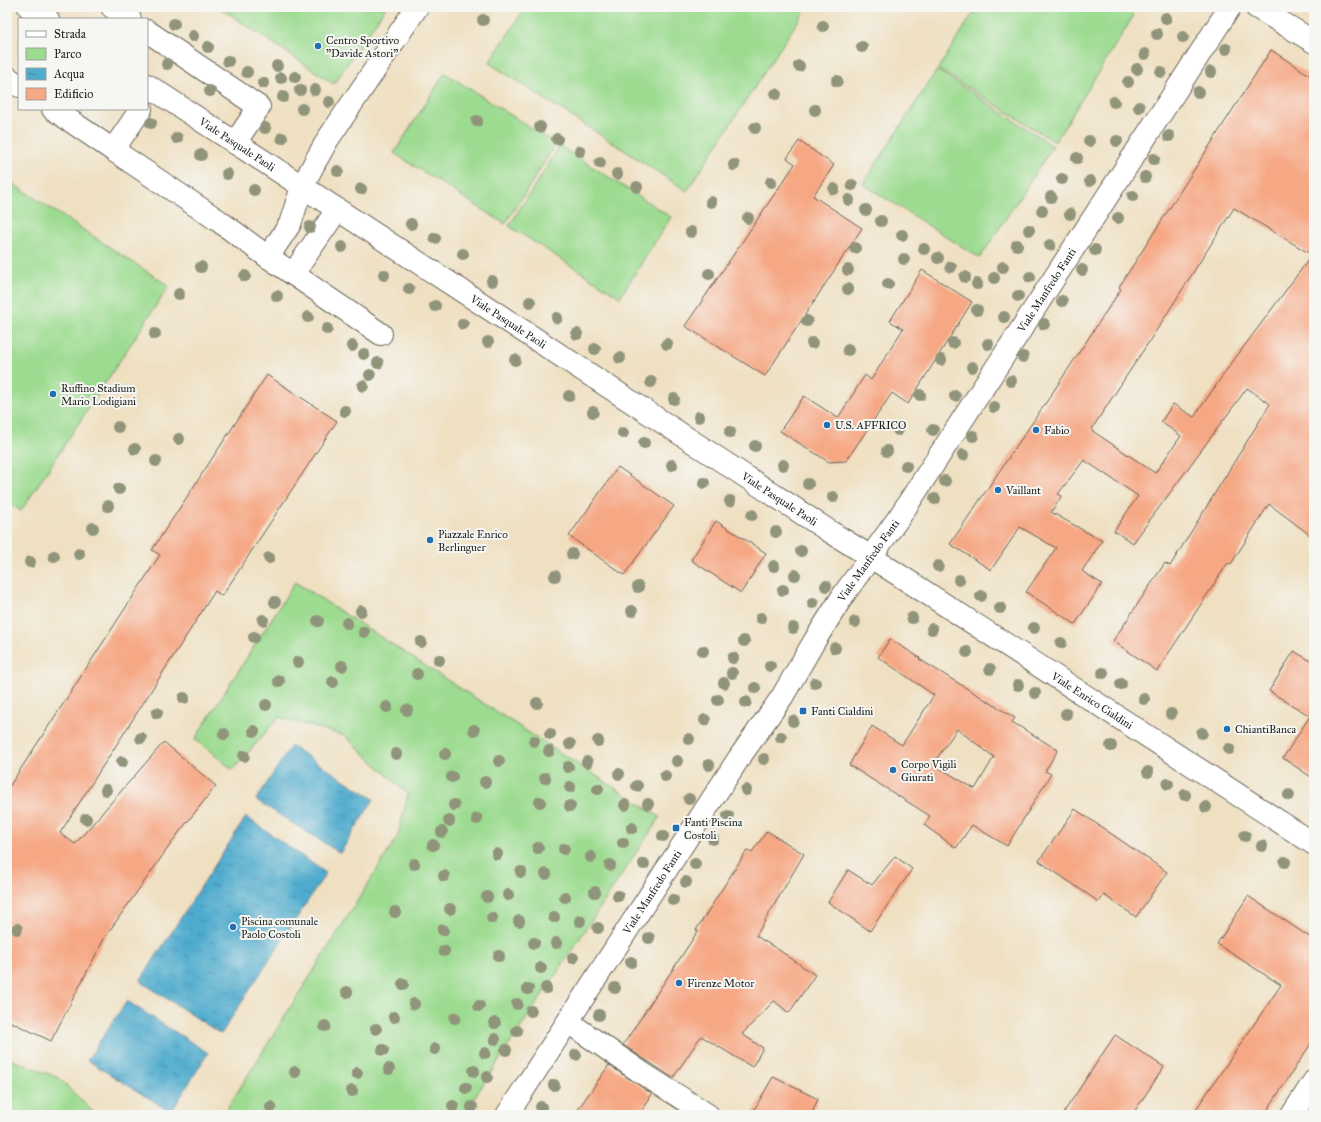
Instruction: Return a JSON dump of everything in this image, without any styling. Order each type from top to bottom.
[{"type":"street","points":[[29,7],[46,18]]},
{"type":"street","points":[[112,7],[128,18]]},
{"type":"street","points":[[268,258],[290,224],[302,187],[328,139],[417,7]]},
{"type":"street","name":"Viale Manfredo Fanti","points":[[507,1115],[739,758],[782,697],[844,594],[872,557],[913,496],[1230,7]]},
{"type":"street","points":[[1256,7],[1314,42]]},
{"type":"street","points":[[148,32],[259,107],[235,143]]},
{"type":"street","points":[[7,78],[18,85]]},
{"type":"street","name":"Viale Pasquale Paoli","points":[[149,92],[235,143],[823,527],[872,557]]},
{"type":"street","points":[[54,110],[219,221],[268,258],[381,334]]},
{"type":"street","points":[[113,150],[140,110]]},
{"type":"street","points":[[293,274],[336,210]]},
{"type":"street","name":"Viale Enrico Cialdini","points":[[872,557],[1314,844]]},
{"type":"street","points":[[568,1022],[628,1064],[708,1115]]},
{"type":"street","points":[[1292,1115],[1314,1081]]},
{"type":"green space","name":"Centro Sportivo \"Davide Astori\"","points":[[219,7],[386,7],[334,84]]},
{"type":"green space","points":[[526,7],[807,7],[687,191],[489,63]]},
{"type":"green space","points":[[977,7],[1120,7],[1134,15],[1055,142],[938,69]]},
{"type":"green space","points":[[937,70],[1053,146],[980,258],[863,184]]},
{"type":"green space","points":[[445,73],[556,144],[505,224],[394,153]]},
{"type":"green space","points":[[560,146],[671,217],[620,297],[509,226]]},
{"type":"green space","name":"Ruffino Stadium Mario Lodigiani","points":[[7,180],[169,286],[21,511],[7,502]]},
{"type":"green space","points":[[295,582],[660,817],[463,1115],[223,1115],[398,836],[408,794],[345,736],[279,717],[233,770],[195,739]]},
{"type":"green space","points":[[7,1058],[59,1078],[96,1115],[7,1115]]},
{"type":"water","points":[[291,746],[374,799],[340,853],[256,800]]},
{"type":"water","name":"Piscina comunale Paolo Costoli","points":[[246,817],[326,873],[221,1034],[140,981]]},
{"type":"water","points":[[127,1001],[208,1053],[171,1112],[87,1060]]},
{"type":"building","points":[[1271,50],[1314,78],[1314,538],[1269,504],[1231,564],[1228,563],[1157,671],[1113,641],[1165,563],[1170,566],[1270,404],[1247,388],[1133,543],[1114,531],[1138,496],[1084,460],[1058,494],[1062,496],[1051,512],[1102,541],[1082,571],[1102,584],[1075,624],[1026,592],[1056,548],[1020,527],[991,570],[950,544],[1121,289],[1119,287]],"holes":[[[1234,208],[1312,255],[1228,368],[1194,417],[1173,404],[1161,422],[1181,436],[1155,473],[1091,430]]]},
{"type":"building","points":[[799,141],[834,165],[813,196],[862,228],[765,376],[685,326],[795,164],[787,158]]},
{"type":"building","points":[[922,270],[972,302],[908,404],[892,393],[846,461],[829,462],[780,431],[804,396],[838,418],[865,375],[871,380],[903,329],[890,321]]},
{"type":"building","points":[[267,375],[337,421],[222,596],[215,591],[60,833],[75,844],[164,742],[216,786],[180,831],[105,937],[51,1041],[7,1020],[7,790],[160,555],[152,550]]},
{"type":"building","points":[[618,467],[674,506],[624,575],[569,536]]},
{"type":"building","points":[[716,521],[766,553],[741,593],[691,560]]},
{"type":"building","points":[[890,639],[920,658],[919,659],[1015,718],[1012,722],[1058,750],[1045,771],[1051,774],[1007,846],[972,825],[956,848],[924,825],[930,816],[849,765],[872,726],[902,745],[934,695],[878,657]],"holes":[[[957,729],[994,757],[975,789],[933,764]]]},
{"type":"building","points":[[1294,651],[1314,663],[1314,779],[1283,758],[1310,716],[1269,691]]},
{"type":"building","points":[[1075,809],[1167,872],[1136,917],[1104,895],[1099,902],[1039,861]]},
{"type":"building","points":[[767,831],[804,854],[756,936],[815,975],[789,1013],[774,1001],[742,1034],[763,1048],[752,1067],[701,1036],[673,1078],[623,1045],[698,931],[696,930],[747,850],[752,852]]},
{"type":"building","points":[[895,856],[912,869],[870,931],[828,902],[848,870],[872,885]]},
{"type":"building","points":[[1248,896],[1314,940],[1314,1039],[1264,1115],[1192,1115],[1281,985],[1217,944]]},
{"type":"building","points":[[1115,1035],[1164,1067],[1132,1115],[1062,1115]]},
{"type":"building","points":[[609,1065],[652,1094],[640,1115],[574,1115]]},
{"type":"building","points":[[773,1077],[818,1099],[811,1115],[751,1115]]},
{"type":"place","name":"Centro Sportivo \"Davide Astori\"","points":[[318,46]]},
{"type":"place","name":"Ruffino Stadium Mario Lodigiani","points":[[53,394]]},
{"type":"place","name":"U.S. AFFRICO","points":[[827,425]]},
{"type":"place","name":"Fabio","points":[[1036,430]]},
{"type":"place","name":"Vaillant","points":[[998,490]]},
{"type":"place","name":"Piazzale Enrico Berlinguer","points":[[430,540]]},
{"type":"place","name":"Fanti Cialdini","points":[[803,711]]},
{"type":"place","name":"ChiantiBanca","points":[[1227,729]]},
{"type":"place","name":"Corpo Vigili Giurati","points":[[893,770]]},
{"type":"place","name":"Fanti Piscina Costoli","points":[[676,828]]},
{"type":"place","name":"Piscina comunale Paolo Costoli","points":[[233,927]]},
{"type":"place","name":"Firenze Motor","points":[[679,983]]}]
